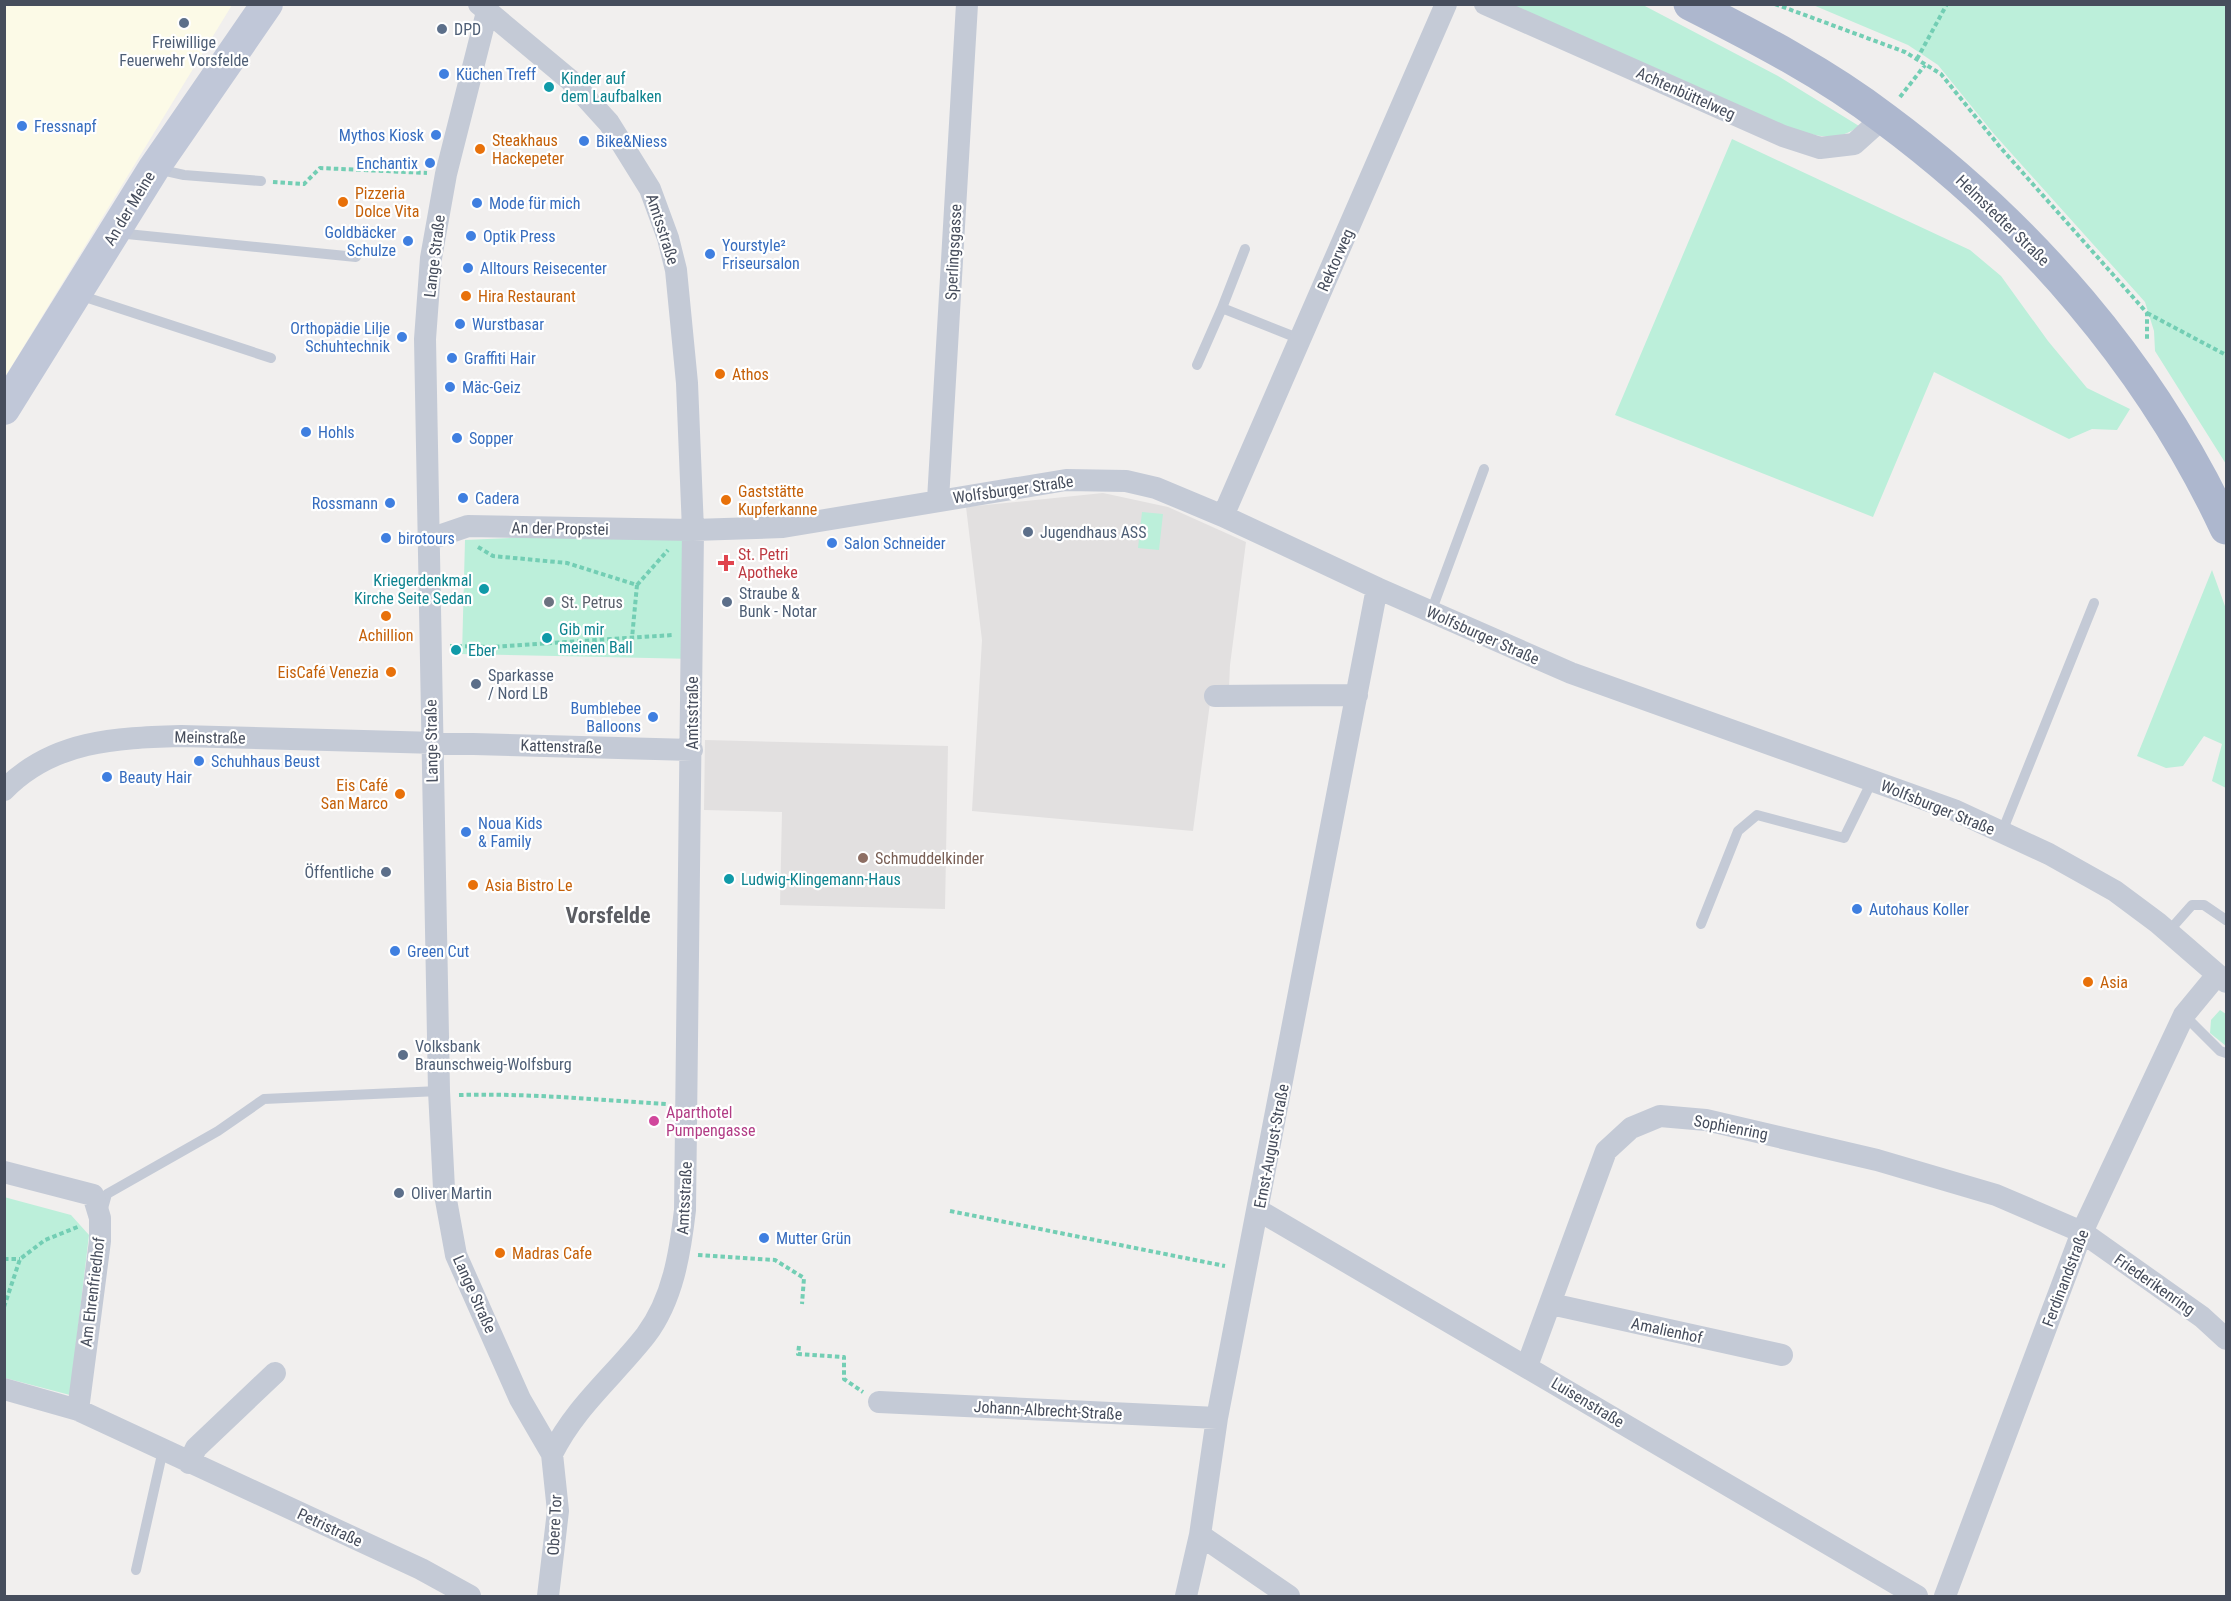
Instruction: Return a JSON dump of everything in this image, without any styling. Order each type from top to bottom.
[{"type":"main road","name":"Helmstedter Straße","points":[[1690,4],[1767,43],[1884,117],[1959,176],[2019,234],[2086,306],[2158,407],[2190,459],[2226,528]]},
{"type":"street","name":"Sperlingsgasse","points":[[938,500],[967,4]]},
{"type":"street","name":"Rektorweg","points":[[1223,516],[1446,4]]},
{"type":"street","name":"Achtenbüttelweg","points":[[1485,4],[1783,136],[1821,148],[1854,144],[1884,117]]},
{"type":"street","name":"An der Meine","points":[[4,409],[153,168],[264,7]]},
{"type":"street","name":"Lange Straße","points":[[483,8],[446,174],[431,258],[425,339],[427,502],[430,538],[430,742],[439,1093],[444,1190],[456,1255],[520,1399],[552,1454]]},
{"type":"street","name":"Amtsstraße","points":[[483,8],[570,80],[609,123],[650,189],[668,238],[680,293],[687,383],[693,530],[693,634],[685,1210],[680,1254],[664,1302],[647,1334],[572,1419],[552,1454]]},
{"type":"street","name":"Wolfsburger Straße","points":[[693,530],[783,527],[1066,480],[1126,481],[1156,488],[1571,673],[1954,810],[2070,864],[2115,891],[2169,932],[2222,979]]},
{"type":"street","name":"An der Propstei","points":[[430,538],[468,526],[693,530]]},
{"type":"street","name":"Ernst-August-Straße","points":[[1186,1596],[1200,1535],[1217,1418],[1377,588]]},
{"type":"street","points":[[1215,696],[1357,695]]},
{"type":"street","name":"Meinstraße","points":[[4,790],[17,777],[44,758],[79,745],[120,738],[181,736],[430,742]]},
{"type":"street","name":"Kattenstraße","points":[[430,742],[692,750]]},
{"type":"street","name":"Ferdinandstraße","points":[[1945,1596],[2082,1232],[2184,1015],[2222,979]]},
{"type":"street","name":"Sophienring","points":[[1527,1366],[1606,1151],[1631,1128],[1660,1116],[1706,1120],[1878,1160],[1996,1196],[2082,1232]]},
{"type":"street","name":"Am Ehrenfriedhof","points":[[4,1172],[93,1195],[100,1218],[100,1241],[78,1410]]},
{"type":"street","name":"Luisenstraße","points":[[1258,1210],[1917,1596]]},
{"type":"street","name":"Friederikenring","points":[[2082,1232],[2224,1332]]},
{"type":"street","name":"Amalienhof","points":[[1551,1304],[1782,1355]]},
{"type":"street","points":[[189,1463],[196,1448],[275,1373]]},
{"type":"street","name":"Petristraße","points":[[4,1389],[78,1410],[421,1569],[470,1596]]},
{"type":"street","name":"Johann-Albrecht-Straße","points":[[879,1402],[1217,1418]]},
{"type":"street","name":"Obere Tor","points":[[548,1596],[558,1510],[552,1454]]},
{"type":"street","points":[[1200,1535],[1289,1596]]},
{"type":"lane","points":[[153,168],[184,176],[261,181]]},
{"type":"lane","points":[[114,233],[356,257]]},
{"type":"lane","points":[[1197,365],[1245,249]]},
{"type":"lane","points":[[76,294],[271,358]]},
{"type":"lane","points":[[1222,308],[1300,339]]},
{"type":"lane","points":[[1431,612],[1484,469]]},
{"type":"lane","points":[[2001,832],[2094,603]]},
{"type":"lane","points":[[1701,924],[1738,831],[1757,815],[1844,838],[1872,781]]},
{"type":"lane","points":[[2169,932],[2193,905],[2204,905],[2226,920]]},
{"type":"lane","points":[[2184,1015],[2220,1052],[2226,1053]]},
{"type":"lane","points":[[100,1218],[107,1194],[218,1131],[264,1099],[439,1093]]},
{"type":"lane","points":[[136,1570],[163,1450]]},
{"type":"path","points":[[1917,59],[1947,4]]},
{"type":"path","points":[[1884,117],[1925,65]]},
{"type":"path","points":[[261,181],[304,184],[320,168],[446,174]]},
{"type":"path","points":[[2147,313],[2226,355]]},
{"type":"path","points":[[484,541],[472,542],[493,556],[567,562],[637,585]]},
{"type":"path","points":[[661,547],[668,550],[672,559]]},
{"type":"path","points":[[632,638],[637,585],[668,550]]},
{"type":"path","points":[[431,645],[491,647],[693,634]]},
{"type":"path","points":[[439,1093],[513,1093],[559,1098],[686,1104]]},
{"type":"path","points":[[950,1211],[1246,1270]]},
{"type":"path","points":[[4,1307],[20,1259],[45,1240],[100,1218]]},
{"type":"path","points":[[680,1254],[715,1253],[776,1260],[804,1278],[802,1304]]},
{"type":"path","points":[[4,1259],[20,1259]]},
{"type":"path","points":[[799,1347],[798,1354],[843,1357],[844,1378],[879,1402]]},
{"type":"shaded area","points":[[4,5],[232,5],[5,377]]},
{"type":"shaded area","points":[[1103,493],[1168,507],[1246,542],[1229,688],[1212,688],[1193,831],[972,811],[982,640],[966,507]]},
{"type":"shaded area","name":"Schmuddelkinder","points":[[705,740],[948,746],[945,909],[780,905],[782,812],[704,810]]},
{"type":"green space","points":[[1510,5],[1643,5],[1778,76],[1859,126],[1850,132],[1833,136],[1815,135],[1786,127]]},
{"type":"green space","points":[[1813,5],[2226,5],[2226,464],[2155,351],[2154,331],[2145,302],[1994,134],[1938,65],[1908,45]]},
{"type":"green space","points":[[1732,139],[1970,250],[2001,276],[2048,341],[2087,388],[2130,409],[2117,430],[2092,429],[2069,439],[1934,372],[1873,517],[1615,415]]},
{"type":"green space","points":[[1142,512],[1163,514],[1159,550],[1138,548]]},
{"type":"green space","points":[[693,530],[696,659],[462,654],[465,540]]},
{"type":"green space","points":[[2212,570],[2226,609],[2226,788],[2212,781],[2222,744],[2204,736],[2183,766],[2166,768],[2137,756]]},
{"type":"green space","points":[[2220,1010],[2226,1014],[2226,1046],[2210,1033],[2211,1020]]},
{"type":"green space","points":[[4,1197],[71,1215],[89,1235],[70,1395],[5,1378]]},
{"type":"place","name":"Freiwillige Feuerwehr Vorsfelde","points":[[184,23]]},
{"type":"place","name":"DPD","points":[[442,29]]},
{"type":"place","name":"Küchen Treff","points":[[444,74]]},
{"type":"place","name":"Kinder auf dem Laufbalken","points":[[549,87]]},
{"type":"place","name":"Fressnapf","points":[[22,126]]},
{"type":"place","name":"Mythos Kiosk","points":[[436,135]]},
{"type":"place","name":"Bike&Niess","points":[[584,141]]},
{"type":"place","name":"Steakhaus Hackepeter","points":[[480,149]]},
{"type":"place","name":"Enchantix","points":[[430,163]]},
{"type":"place","name":"Pizzeria Dolce Vita","points":[[343,202]]},
{"type":"place","name":"Mode für mich","points":[[477,203]]},
{"type":"place","name":"Optik Press","points":[[471,236]]},
{"type":"place","name":"Goldbäcker Schulze","points":[[408,241]]},
{"type":"place","name":"Yourstyle² Friseursalon","points":[[710,254]]},
{"type":"place","name":"Alltours Reisecenter","points":[[468,268]]},
{"type":"place","name":"Hira Restaurant","points":[[466,296]]},
{"type":"place","name":"Wurstbasar","points":[[460,324]]},
{"type":"place","name":"Orthopädie Lilje Schuhtechnik","points":[[402,337]]},
{"type":"place","name":"Graffiti Hair","points":[[452,358]]},
{"type":"place","name":"Athos","points":[[720,374]]},
{"type":"place","name":"Mäc-Geiz","points":[[450,387]]},
{"type":"place","name":"Hohls","points":[[306,432]]},
{"type":"place","name":"Sopper","points":[[457,438]]},
{"type":"place","name":"Cadera","points":[[463,498]]},
{"type":"place","name":"Gaststätte Kupferkanne","points":[[726,500]]},
{"type":"place","name":"Rossmann","points":[[390,503]]},
{"type":"place","name":"Jugendhaus ASS","points":[[1028,532]]},
{"type":"place","name":"birotours","points":[[386,538]]},
{"type":"place","name":"Salon Schneider","points":[[832,543]]},
{"type":"place","name":"St. Petri Apotheke","points":[[726,563]]},
{"type":"place","name":"Kriegerdenkmal Kirche Seite Sedan","points":[[484,589]]},
{"type":"place","name":"St. Petrus","points":[[549,602]]},
{"type":"place","name":"Straube & Bunk - Notar","points":[[727,602]]},
{"type":"place","name":"Achillion","points":[[386,616]]},
{"type":"place","name":"Gib mir meinen Ball","points":[[547,638]]},
{"type":"place","name":"Eber","points":[[456,650]]},
{"type":"place","name":"EisCafé Venezia","points":[[391,672]]},
{"type":"place","name":"Sparkasse / Nord LB","points":[[476,684]]},
{"type":"place","name":"Bumblebee Balloons","points":[[653,717]]},
{"type":"place","name":"Schuhhaus Beust","points":[[199,761]]},
{"type":"place","name":"Beauty Hair","points":[[107,777]]},
{"type":"place","name":"Eis Café San Marco","points":[[400,794]]},
{"type":"place","name":"Noua Kids & Family","points":[[466,832]]},
{"type":"place","name":"Schmuddelkinder","points":[[863,858]]},
{"type":"place","name":"Öffentliche","points":[[386,872]]},
{"type":"place","name":"Ludwig-Klingemann-Haus","points":[[729,879]]},
{"type":"place","name":"Asia Bistro Le","points":[[473,885]]},
{"type":"place","name":"Autohaus Koller","points":[[1857,909]]},
{"type":"place","name":"Green Cut","points":[[395,951]]},
{"type":"place","name":"Asia","points":[[2088,982]]},
{"type":"place","name":"Volksbank Braunschweig-Wolfsburg","points":[[403,1055]]},
{"type":"place","name":"Aparthotel Pumpengasse","points":[[654,1121]]},
{"type":"place","name":"Oliver Martin","points":[[399,1193]]},
{"type":"place","name":"Mutter Grün","points":[[764,1238]]},
{"type":"place","name":"Madras Cafe","points":[[500,1253]]},
{"type":"district","name":"Vorsfelde","points":[[608,915]]}]
